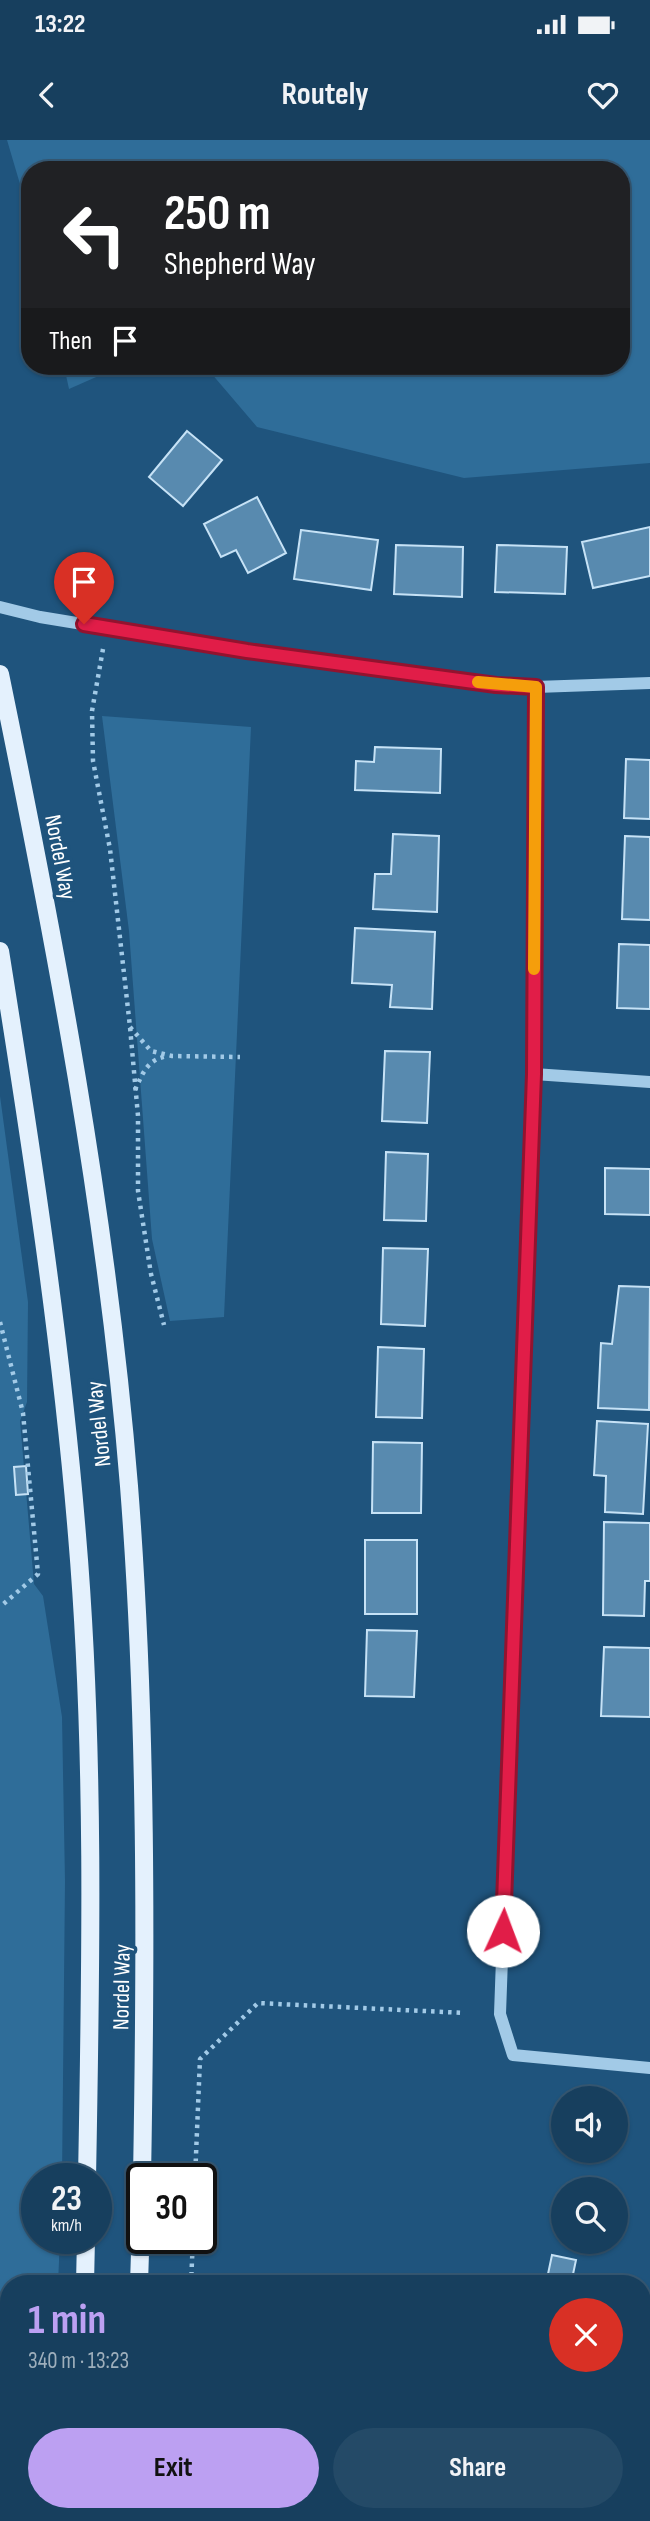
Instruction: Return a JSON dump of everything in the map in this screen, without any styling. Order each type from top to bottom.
[{"type":"main road","name":"Nordel Way","points":[[0,674],[82,1111],[109,1302],[127,1464],[146,1817],[142,2163]]},
{"type":"main road","name":"Nordel Way","points":[[0,951],[48,1267],[78,1536],[90,1815],[87,2163]]},
{"type":"main road","points":[[85,2275],[86,2254]]},
{"type":"main road","points":[[139,2275],[140,2254]]},
{"type":"street","points":[[0,607],[288,656],[536,687],[650,683]]},
{"type":"street","points":[[536,687],[534,1074],[500,2014],[513,2054],[650,2068]]},
{"type":"street","points":[[534,1074],[650,1082]]},
{"type":"path","points":[[106,627],[92,711],[93,761],[110,849],[130,1027],[138,1116],[138,1191],[150,1274],[164,1325]]},
{"type":"path","points":[[130,1027],[151,1051],[172,1056]]},
{"type":"path","points":[[134,1092],[145,1069],[155,1058],[240,1057]]},
{"type":"path","points":[[0,1322],[23,1412],[38,1574],[0,1607]]},
{"type":"path","points":[[196,2163],[200,2059],[258,2003],[466,2013]]},
{"type":"path","points":[[191,2275],[192,2254]]},
{"type":"shaded area","points":[[7,140],[650,140],[650,463],[464,478],[257,427],[213,375],[630,375],[630,161],[21,161],[21,187]]},
{"type":"shaded area","points":[[66,375],[101,375],[69,389]]},
{"type":"shaded area","points":[[102,716],[251,727],[224,1317],[170,1321],[152,1239],[129,931]]},
{"type":"shaded area","points":[[0,1096],[28,1302],[27,1402],[20,1421],[34,1584],[43,1596],[62,1717],[65,1881],[62,2163],[21,2163],[21,2254],[59,2254],[58,2275],[0,2275]]},
{"type":"building","points":[[187,431],[222,460],[183,506],[149,477]]},
{"type":"building","points":[[257,497],[286,553],[248,573],[236,550],[221,557],[204,524]]},
{"type":"building","points":[[650,527],[650,576],[593,588],[582,542]]},
{"type":"building","points":[[301,530],[378,540],[371,590],[294,579]]},
{"type":"building","points":[[396,545],[463,547],[462,597],[394,594]]},
{"type":"building","points":[[497,545],[567,547],[565,594],[495,592]]},
{"type":"building","points":[[375,747],[441,749],[440,793],[355,790],[356,761],[374,762]]},
{"type":"building","points":[[626,759],[650,760],[650,819],[624,818]]},
{"type":"building","points":[[393,834],[439,836],[437,912],[373,909],[375,874],[391,874]]},
{"type":"building","points":[[625,836],[650,837],[650,920],[622,919]]},
{"type":"building","points":[[355,928],[435,932],[432,1009],[390,1007],[392,985],[352,983]]},
{"type":"building","points":[[619,944],[650,945],[650,1009],[617,1008]]},
{"type":"building","points":[[385,1051],[430,1052],[427,1123],[382,1121]]},
{"type":"building","points":[[386,1152],[428,1154],[426,1221],[384,1220]]},
{"type":"building","points":[[605,1168],[650,1169],[650,1215],[605,1214]]},
{"type":"building","points":[[383,1248],[428,1249],[425,1326],[381,1324]]},
{"type":"building","points":[[619,1286],[650,1287],[649,1410],[598,1408],[601,1343],[612,1344]]},
{"type":"building","points":[[378,1347],[424,1349],[422,1418],[376,1417]]},
{"type":"building","points":[[597,1421],[648,1424],[643,1514],[605,1512],[606,1476],[594,1475]]},
{"type":"building","points":[[373,1442],[422,1443],[421,1513],[372,1513]]},
{"type":"building","points":[[26,1466],[28,1494],[16,1495],[14,1467]]},
{"type":"building","points":[[604,1522],[650,1523],[650,1581],[645,1581],[644,1616],[603,1615]]},
{"type":"building","points":[[365,1540],[417,1540],[417,1614],[365,1614]]},
{"type":"building","points":[[367,1630],[417,1631],[414,1697],[365,1696]]},
{"type":"building","points":[[604,1647],[650,1648],[650,1717],[601,1716]]},
{"type":"building","points":[[552,2255],[576,2260],[573,2275],[548,2274]]},
{"type":"slow traffic","points":[[478,682],[536,687],[534,969]]},
{"type":"route","points":[[84,624],[247,651],[496,685],[536,687],[534,1074],[503,1931]]}]
